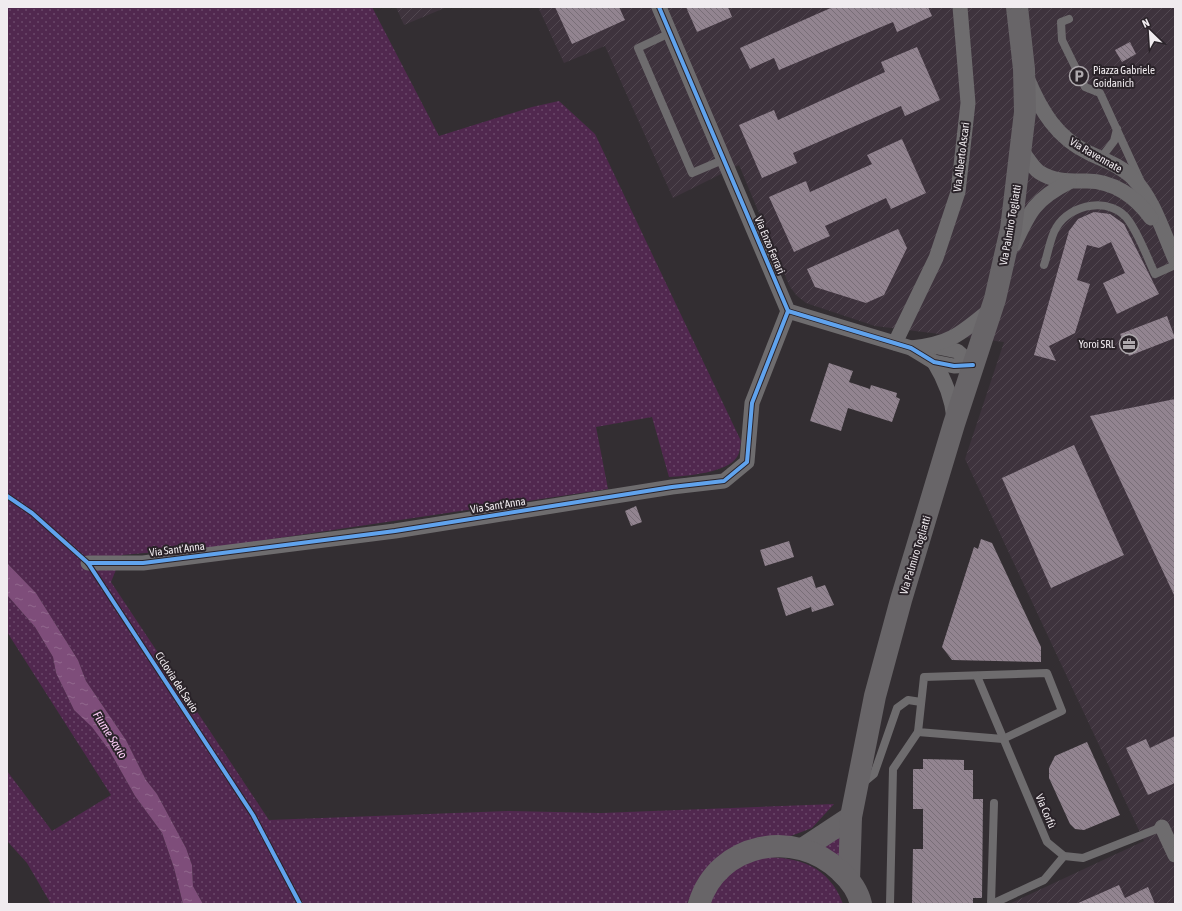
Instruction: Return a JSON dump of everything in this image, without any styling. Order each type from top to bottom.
[{"type":"main road","name":"Via Ravennate","points":[[1016,7],[1024,69],[1025,112],[1021,150]]},
{"type":"main road","name":"Via Palmiro Togliatti","points":[[849,880],[851,817],[875,696],[901,600],[954,424],[994,304],[1011,229],[1021,150]]},
{"type":"main road","points":[[804,848],[851,817]]},
{"type":"main road","points":[[699,904],[714,876],[735,858],[753,850],[771,846],[804,848],[830,861],[849,880],[861,904]]},
{"type":"street","name":"Via Enzo Ferrari","points":[[659,7],[725,159],[788,311]]},
{"type":"street","name":"Via Alberto Ascari","points":[[895,343],[936,258],[958,192],[968,103],[960,7]]},
{"type":"street","name":"Via Ravennate","points":[[1024,69],[1038,102],[1049,121],[1059,133],[1071,142],[1121,168],[1133,178],[1145,192],[1175,259]]},
{"type":"street","name":"Via Ravennate","points":[[1021,150],[1038,171],[1050,178],[1069,182],[1088,181],[1105,183],[1123,191],[1142,206],[1167,242]]},
{"type":"street","name":"Via Ravennate","points":[[1028,216],[1041,199],[1069,182]]},
{"type":"street","name":"Via Palmiro Togliatti","points":[[994,304],[1010,254],[1028,216]]},
{"type":"street","points":[[911,348],[933,346],[954,337],[994,304]]},
{"type":"street","points":[[788,311],[911,348],[934,362],[954,366],[973,365]]},
{"type":"street","name":"Via Sant'Anna","points":[[88,563],[143,563],[395,531],[672,487],[724,481],[747,462],[752,403],[788,311]]},
{"type":"street","points":[[933,346],[957,352],[973,365]]},
{"type":"street","points":[[934,362],[948,390],[953,404],[954,424]]},
{"type":"street","points":[[1162,827],[1175,855]]},
{"type":"lane","points":[[1068,19],[1061,22],[1062,40],[1085,87],[1100,93],[1145,192]]},
{"type":"lane","points":[[670,33],[638,48],[692,173],[725,159]]},
{"type":"lane","points":[[1101,158],[1114,141],[1117,129]]},
{"type":"lane","points":[[1044,266],[1056,228],[1065,216],[1079,208],[1092,206],[1116,210],[1129,221],[1155,274],[1175,265]]},
{"type":"lane","points":[[890,904],[893,769],[918,732],[924,677],[1046,673],[1062,711],[1003,739],[918,732]]},
{"type":"lane","name":"Via Corfù","points":[[977,676],[1047,842],[1064,856]]},
{"type":"lane","points":[[857,789],[874,774],[897,708],[908,700],[921,702]]},
{"type":"lane","points":[[994,803],[991,904],[1044,880],[1064,856],[1083,858],[1162,827]]},
{"type":"shaded area","points":[[7,7],[372,7],[439,136],[532,107],[559,101],[595,134],[741,441],[737,457],[725,467],[706,473],[669,477],[652,417],[596,427],[608,489],[226,546],[122,555],[111,582],[269,820],[508,811],[601,813],[834,804],[812,828],[788,837],[756,840],[722,854],[698,880],[687,904],[203,904],[193,886],[192,865],[186,848],[157,794],[146,780],[126,740],[86,681],[78,660],[36,593],[7,563]]},
{"type":"shaded area","points":[[396,7],[447,7],[404,25]]},
{"type":"shaded area","points":[[538,7],[1175,7],[1175,904],[1009,904],[1144,841],[965,459],[1004,342],[875,326],[806,303],[796,295],[789,285],[739,165],[673,198],[605,46],[564,63]]},
{"type":"shaded area","points":[[7,595],[35,627],[53,657],[56,673],[74,710],[93,727],[109,750],[135,796],[162,833],[174,868],[183,904],[51,904],[27,863],[7,841],[7,771],[52,831],[111,795],[7,632]]},
{"type":"shaded area","points":[[842,833],[842,863],[820,849]]},
{"type":"shaded area","points":[[762,857],[788,859],[811,866],[821,872],[830,881],[843,904],[707,904],[721,879],[740,865]]},
{"type":"water","name":"Fiume Savio","points":[[7,563],[36,593],[78,660],[86,681],[126,740],[146,780],[157,794],[186,848],[192,865],[193,886],[203,904],[183,904],[174,868],[162,833],[135,796],[109,750],[92,727],[74,710],[56,673],[53,657],[35,627],[7,595]]},
{"type":"building","points":[[555,7],[619,7],[625,20],[572,44]]},
{"type":"building","points":[[686,7],[728,7],[732,17],[697,32]]},
{"type":"building","points":[[833,7],[928,7],[932,16],[897,32],[893,22],[779,70],[774,58],[750,69],[740,48]]},
{"type":"building","points":[[1130,42],[1136,54],[1122,62],[1115,50]]},
{"type":"building","points":[[917,47],[940,100],[905,116],[901,106],[793,153],[797,163],[762,178],[739,125],[774,110],[778,120],[885,72],[881,62]]},
{"type":"building","points":[[902,139],[926,193],[891,209],[886,198],[825,226],[830,236],[794,252],[769,197],[806,181],[810,192],[872,164],[867,155]]},
{"type":"building","points":[[1094,212],[1110,214],[1124,224],[1159,294],[1117,314],[1103,283],[1125,273],[1111,242],[1099,248],[1087,245],[1077,280],[1090,284],[1075,333],[1049,346],[1056,361],[1034,355],[1069,231],[1078,219]]},
{"type":"building","points":[[898,229],[907,248],[884,295],[866,303],[815,287],[807,269]]},
{"type":"building","points":[[1167,316],[1175,338],[1129,356],[1120,334]]},
{"type":"building","points":[[829,363],[853,371],[849,382],[870,389],[871,385],[897,393],[896,397],[900,399],[892,422],[848,408],[841,431],[810,421]]},
{"type":"building","points":[[1175,399],[1175,597],[1090,416]]},
{"type":"building","points":[[1074,445],[1124,555],[1051,588],[1002,478]]},
{"type":"building","points":[[636,506],[642,522],[631,526],[625,511]]},
{"type":"building","points":[[981,539],[992,543],[1041,647],[1041,662],[952,660],[942,647],[974,547],[978,549]]},
{"type":"building","points":[[789,541],[794,557],[765,566],[760,550]]},
{"type":"building","points":[[812,576],[816,588],[825,585],[834,605],[812,612],[811,607],[786,616],[777,588]]},
{"type":"building","points":[[1175,736],[1175,783],[1148,795],[1126,748],[1146,739],[1150,748]]},
{"type":"building","points":[[1087,742],[1120,815],[1084,830],[1075,829],[1070,824],[1049,778],[1049,768],[1055,756]]},
{"type":"building","points":[[923,759],[964,760],[964,770],[973,770],[973,799],[983,799],[982,898],[973,898],[973,904],[912,904],[913,849],[923,849],[923,809],[913,809],[913,769],[923,769]]},
{"type":"building","points":[[1119,885],[1125,898],[1148,887],[1155,904],[1076,904]]},
{"type":"cycle path","points":[[659,7],[788,311],[911,348],[934,362],[954,366],[973,365]]},
{"type":"cycle path","points":[[88,563],[143,563],[395,531],[672,487],[724,481],[747,462],[752,403],[788,311]]},
{"type":"cycle path","name":"Ciclovia del Savio","points":[[7,496],[32,513],[88,563],[253,815],[300,904]]},
{"type":"place","name":"Piazza Gabriele Goidanich","points":[[1079,76]]},
{"type":"place","name":"Yoroi SRL","points":[[1129,344]]}]
